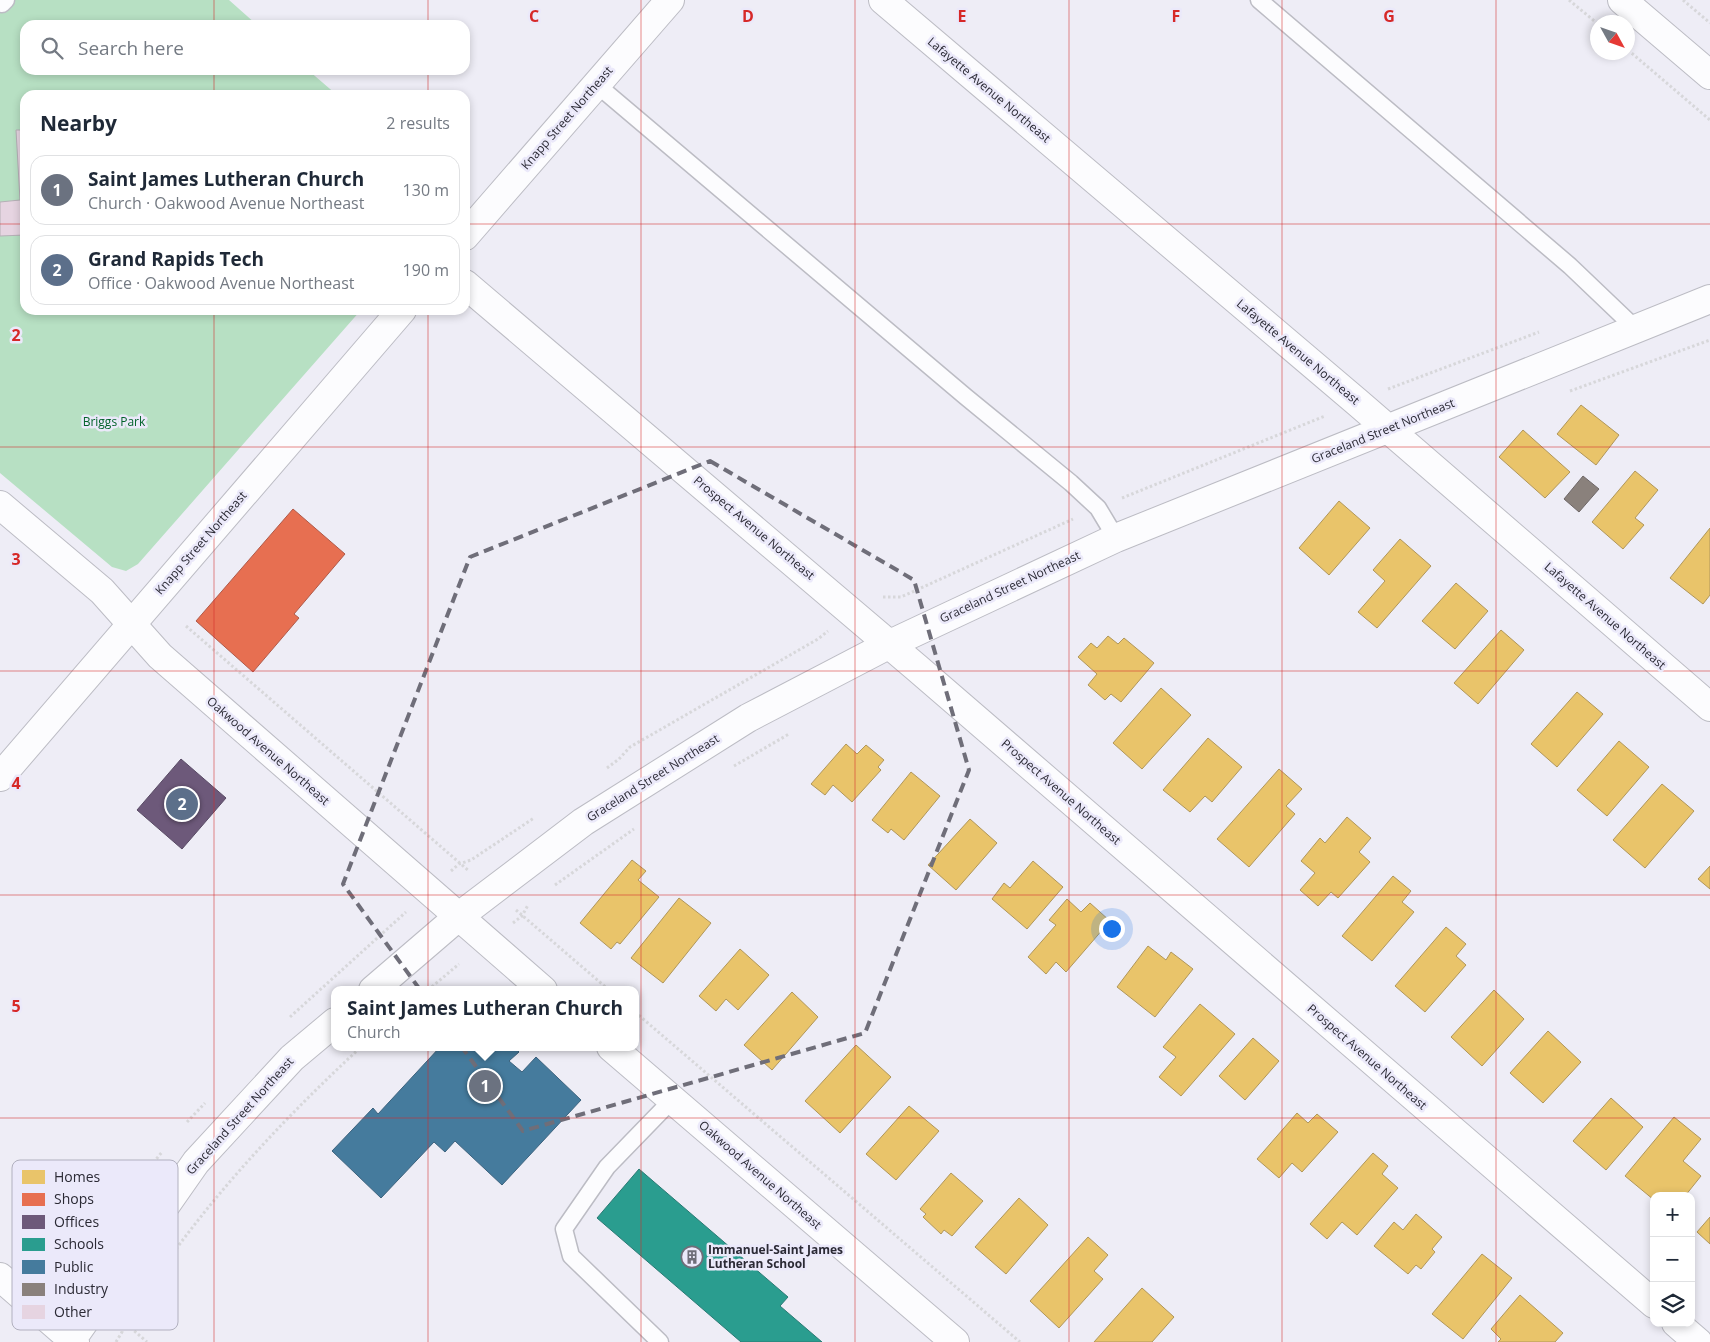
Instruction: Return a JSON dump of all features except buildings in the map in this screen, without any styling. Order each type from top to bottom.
[{"type":"street","name":"Knapp Street Northeast","points":[[470,230],[670,0]]},
{"type":"street","name":"Lafayette Avenue Northeast","points":[[883,0],[1388,429],[1710,706]]},
{"type":"street","points":[[1622,0],[1710,75]]},
{"type":"street","name":"Prospect Avenue Northeast","points":[[470,288],[890,644],[1650,1301]]},
{"type":"street","name":"Graceland Street Northeast","points":[[377,986],[458,917],[583,822],[748,718],[890,644],[1116,538],[1710,299]]},
{"type":"street","name":"Knapp Street Northeast","points":[[0,778],[398,315]]},
{"type":"street","name":"Oakwood Avenue Northeast","points":[[0,505],[102,591],[160,656],[539,986]]},
{"type":"street","name":"Graceland Street Northeast","points":[[178,1188],[196,1162],[292,1058],[331,1025]]},
{"type":"street","name":"Oakwood Avenue Northeast","points":[[616,1051],[954,1342]]},
{"type":"street","points":[[0,1277],[12,1288]]},
{"type":"street","points":[[1681,1327],[1698,1342]]},
{"type":"street","points":[[60,1330],[72,1341]]},
{"type":"street","name":"Graceland Street Northeast","points":[[72,1341],[80,1330]]},
{"type":"lane","points":[[1259,0],[1570,266],[1635,328]]},
{"type":"lane","points":[[596,84],[966,397],[1071,483],[1098,508],[1116,538]]},
{"type":"lane","points":[[660,1342],[571,1256],[564,1229],[607,1167],[672,1100]]},
{"type":"path","points":[[1569,0],[1590,17]]},
{"type":"path","points":[[1683,0],[1710,23]]},
{"type":"path","points":[[1635,56],[1710,120]]},
{"type":"path","points":[[1562,394],[1710,340]]},
{"type":"path","points":[[186,626],[459,864],[494,890],[603,986]]},
{"type":"path","points":[[732,767],[793,732]]},
{"type":"path","points":[[551,888],[636,828]]},
{"type":"path","points":[[489,943],[522,916],[527,906],[535,900]]},
{"type":"path","points":[[433,986],[459,964]]},
{"type":"path","points":[[639,1015],[1020,1342]]},
{"type":"path","points":[[178,1246],[249,1161],[294,1112],[357,1051]]},
{"type":"path","points":[[116,1342],[122,1330]]},
{"type":"highlighted area","points":[[710,461],[914,580],[969,770],[865,1033],[523,1131],[343,884],[470,557]]},
{"type":"green space","name":"Briggs Park","points":[[0,0],[229,0],[251,20],[20,20],[20,75],[314,75],[331,90],[20,90],[20,315],[357,315],[138,564],[126,571],[112,567],[0,473]]},
{"type":"place","name":"Grand Rapids Tech","points":[[182,804]]},
{"type":"place","name":"Saint James Lutheran Church","points":[[485,1086]]},
{"type":"place","name":"Immanuel-Saint James Lutheran School","points":[[692,1257]]}]
